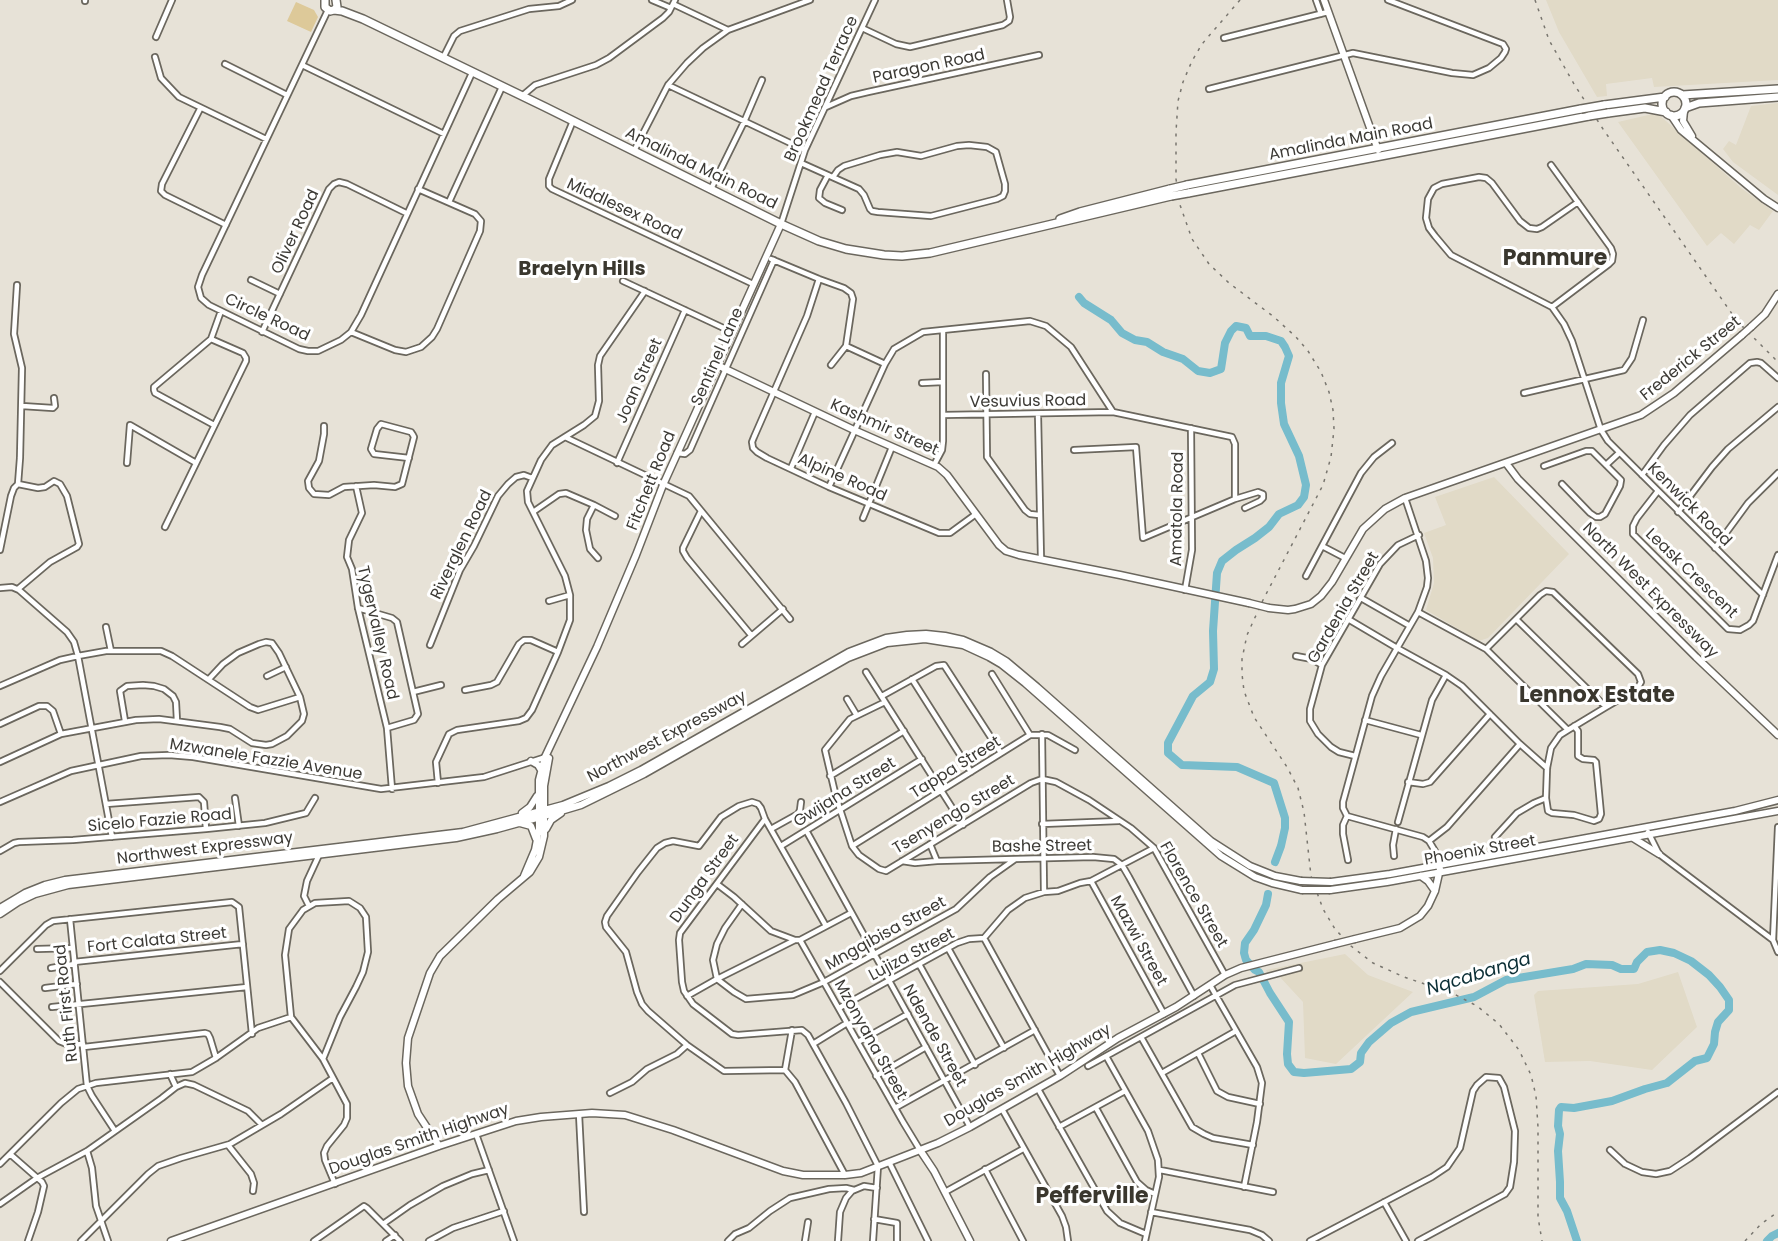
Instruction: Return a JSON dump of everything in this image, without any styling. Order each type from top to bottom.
[{"type":"main road","name":"Amalinda Main Road","points":[[317,0],[363,19],[781,224],[846,249],[893,256],[948,250],[1047,225],[1080,212],[1378,148],[1581,109],[1665,97],[1675,92],[1682,95],[1778,88]]},
{"type":"main road","points":[[1682,95],[1686,101],[1685,109]]},
{"type":"main road","points":[[1665,97],[1663,103],[1669,114]]},
{"type":"main road","name":"Amalinda Main Road","points":[[1187,189],[1380,156],[1608,113],[1645,108],[1678,115],[1699,103],[1778,97]]},
{"type":"street","points":[[156,37],[172,0]]},
{"type":"street","points":[[443,58],[452,39],[460,31],[529,9],[559,6],[572,0]]},
{"type":"street","points":[[652,0],[673,4],[728,30]]},
{"type":"street","points":[[634,151],[668,85],[704,48],[728,30],[810,0]]},
{"type":"street","name":"Brookmead Terrace","points":[[781,224],[805,150],[876,0]]},
{"type":"street","points":[[862,28],[907,47],[998,27],[1009,21],[1007,0]]},
{"type":"street","points":[[1316,0],[1343,55],[1380,156]]},
{"type":"street","points":[[1324,0],[1324,13]]},
{"type":"street","points":[[1209,89],[1358,53],[1452,73],[1473,75],[1489,68],[1505,52],[1503,44],[1388,0]]},
{"type":"street","points":[[522,96],[535,85],[602,62],[663,18],[673,4]]},
{"type":"street","name":"Circle Road","points":[[331,5],[198,287],[205,302],[299,349],[313,352],[330,346],[351,332]]},
{"type":"street","points":[[1224,38],[1324,13]]},
{"type":"street","name":"Paragon Road","points":[[826,107],[851,96],[1039,55]]},
{"type":"street","points":[[155,57],[158,71],[167,86],[178,97],[266,139]]},
{"type":"street","points":[[225,64],[287,95]]},
{"type":"street","points":[[302,64],[444,134]]},
{"type":"street","points":[[418,189],[478,216],[482,226],[432,337],[422,347],[406,352],[395,350],[351,332],[472,72]]},
{"type":"street","points":[[711,189],[762,80]]},
{"type":"street","points":[[668,85],[805,150]]},
{"type":"street","points":[[448,202],[502,87]]},
{"type":"street","points":[[200,108],[162,184],[161,191],[226,225]]},
{"type":"street","points":[[1685,109],[1683,121],[1696,141]]},
{"type":"street","points":[[1669,114],[1677,126],[1764,199],[1778,208]]},
{"type":"street","name":"Middlesex Road","points":[[573,121],[549,178],[549,186],[552,189],[753,284]]},
{"type":"street","points":[[801,163],[830,176],[862,192],[868,206],[873,211],[925,216],[939,214],[997,199],[1003,196],[1006,188],[996,152],[987,147],[957,146],[921,156],[897,153],[880,155],[840,168],[830,176],[820,190],[819,198],[842,210]]},
{"type":"street","points":[[1551,165],[1611,248],[1613,257],[1609,264],[1552,307]]},
{"type":"street","points":[[1578,202],[1542,227],[1533,229],[1523,225],[1492,183],[1486,178],[1479,177],[1442,184],[1434,188],[1428,199],[1427,223],[1447,252],[1552,307],[1568,332],[1601,430]]},
{"type":"street","name":"Oliver Road","points":[[262,332],[334,184],[339,182],[347,184],[406,213]]},
{"type":"street","name":"Fitchett Road","points":[[541,794],[549,748],[601,637],[663,485],[781,224]]},
{"type":"street","points":[[766,257],[848,290],[853,295],[846,346],[831,365]]},
{"type":"street","name":"Sentinel Lane","points":[[677,453],[685,454],[690,450],[774,260]]},
{"type":"street","points":[[773,391],[807,316],[819,279]]},
{"type":"street","points":[[251,280],[280,294]]},
{"type":"street","points":[[623,281],[732,332]]},
{"type":"street","points":[[0,550],[11,496],[18,484],[22,368],[14,334],[17,285]]},
{"type":"street","points":[[438,783],[436,762],[449,734],[457,730],[519,721],[525,718],[532,710],[558,652],[570,620],[570,595],[565,576],[527,495],[532,478],[552,445],[595,416],[599,401],[600,356],[645,291]]},
{"type":"street","name":"Frederick Street","points":[[1345,558],[1355,540],[1372,519],[1405,498],[1641,415],[1685,384],[1742,335],[1765,314],[1778,294]]},
{"type":"street","name":"Joan Street","points":[[617,463],[685,310]]},
{"type":"street","points":[[214,425],[155,393],[154,387],[211,339],[221,311]]},
{"type":"street","points":[[1524,393],[1627,368],[1643,320]]},
{"type":"street","points":[[830,487],[885,364],[894,349],[918,334],[1030,321],[1046,326],[1071,347],[1113,412]]},
{"type":"street","points":[[934,465],[943,446],[943,330]]},
{"type":"street","points":[[165,527],[246,358],[243,353],[211,339]]},
{"type":"street","points":[[846,346],[885,364]]},
{"type":"street","points":[[1642,475],[1690,415],[1750,363],[1761,363],[1778,378]]},
{"type":"street","name":"Kashmir Street","points":[[717,365],[934,465],[947,475],[999,545],[1006,551],[1269,608],[1288,610],[1316,601],[1327,590],[1345,558]]},
{"type":"street","points":[[986,374],[987,453],[990,462],[1024,510],[1030,514],[1039,515]]},
{"type":"street","points":[[922,383],[943,382]]},
{"type":"street","name":"Alpine Road","points":[[773,391],[754,437],[752,445],[757,452],[868,504],[942,534],[953,531],[976,514]]},
{"type":"street","points":[[22,406],[53,408],[54,398]]},
{"type":"street","points":[[1678,512],[1728,449],[1778,407]]},
{"type":"street","points":[[791,468],[815,412]]},
{"type":"street","name":"Vesuvius Road","points":[[943,415],[1113,412],[1227,435],[1233,438],[1235,444],[1236,499]]},
{"type":"street","points":[[1038,414],[1041,559]]},
{"type":"street","points":[[324,426],[320,455],[308,481],[310,492],[327,495],[340,488],[356,486],[400,486],[404,481],[414,437],[412,433],[383,424],[378,427],[371,449],[374,454],[409,458]]},
{"type":"street","points":[[127,464],[130,425],[196,463]]},
{"type":"street","name":"Amatola Road","points":[[1185,590],[1192,554],[1191,428]]},
{"type":"street","name":"Kenwick Road","points":[[1601,430],[1619,453],[1763,595]]},
{"type":"street","points":[[565,437],[685,494],[790,619]]},
{"type":"street","points":[[1306,576],[1360,472],[1392,443]]},
{"type":"street","points":[[863,518],[892,447]]},
{"type":"street","points":[[1074,450],[1136,447],[1143,538],[1236,499],[1258,492],[1263,494],[1260,501],[1245,508]]},
{"type":"street","points":[[1544,466],[1589,450],[1594,452],[1620,478],[1621,483],[1605,514],[1600,518],[1590,513],[1562,484]]},
{"type":"street","points":[[1606,465],[1619,453]]},
{"type":"street","name":"North West Expressway","points":[[1506,464],[1518,479],[1778,735]]},
{"type":"street","points":[[1715,548],[1748,503],[1778,473]]},
{"type":"street","name":"Riverglen Road","points":[[430,645],[460,570],[498,496],[516,477],[524,475],[532,478]]},
{"type":"street","points":[[18,484],[38,488],[45,487],[54,481],[60,484],[67,496],[79,544],[50,562],[18,589]]},
{"type":"street","name":"Tygervalley Road","points":[[356,486],[362,513],[349,540],[347,555],[387,728],[392,789]]},
{"type":"street","name":"Leask Crescent","points":[[1658,491],[1642,510],[1633,526],[1633,534],[1643,545],[1722,623],[1732,630],[1744,628],[1753,621],[1763,595]]},
{"type":"street","points":[[533,512],[562,493],[571,494],[615,516]]},
{"type":"street","points":[[1348,860],[1342,829],[1347,816],[1343,802],[1365,720],[1376,686],[1418,612],[1425,596],[1428,578],[1426,559],[1405,498]]},
{"type":"street","points":[[594,505],[587,519],[586,530],[590,549],[598,558]]},
{"type":"street","points":[[700,511],[683,548],[685,555],[751,635]]},
{"type":"street","name":"Gardenia Street","points":[[1355,756],[1339,752],[1331,747],[1318,734],[1310,721],[1310,709],[1322,665],[1380,564],[1400,543],[1419,535]]},
{"type":"street","points":[[1322,546],[1345,558]]},
{"type":"street","points":[[1763,595],[1778,555]]},
{"type":"street","points":[[0,588],[18,589],[70,636],[78,656],[112,837]]},
{"type":"street","points":[[1486,649],[1540,595],[1550,591],[1556,593],[1638,674],[1641,682],[1632,693],[1574,726],[1553,743],[1547,768],[1547,808],[1550,812],[1569,814],[1594,821],[1599,819],[1601,814],[1596,762],[1578,756],[1578,731],[1574,726]]},
{"type":"street","points":[[549,601],[570,595]]},
{"type":"street","points":[[1361,598],[1410,626]]},
{"type":"street","points":[[358,608],[396,620],[418,711],[414,720],[387,728]]},
{"type":"street","points":[[742,644],[783,609]]},
{"type":"street","points":[[1418,612],[1486,649],[1568,730]]},
{"type":"street","points":[[1348,619],[1446,675],[1468,691],[1547,768]]},
{"type":"street","points":[[1516,619],[1606,707]]},
{"type":"street","points":[[106,627],[111,651]]},
{"type":"street","name":"Northwest Expressway","points":[[0,914],[35,894],[68,885],[456,838],[541,813],[609,786],[641,770],[849,652],[886,638],[907,635],[926,634],[963,640],[991,652],[1006,662],[1037,687],[1201,837]]},
{"type":"street","name":"Northwest Expressway","points":[[541,813],[581,805],[644,774],[848,658],[887,643],[925,639],[963,645],[1001,664],[1201,837]]},
{"type":"street","points":[[465,690],[495,684],[519,644],[524,640],[531,640],[558,652]]},
{"type":"street","points":[[0,762],[61,734],[125,721],[144,719],[177,721],[226,728],[252,743],[272,744],[287,736],[302,720],[304,714],[300,697],[286,667],[269,642],[248,647],[228,660],[209,679]]},
{"type":"street","points":[[0,686],[60,660],[78,656],[111,651],[164,651],[258,710],[300,697]]},
{"type":"street","points":[[1296,656],[1312,659],[1322,665]]},
{"type":"street","points":[[882,696],[944,665],[1001,753]]},
{"type":"street","points":[[267,676],[286,667]]},
{"type":"street","points":[[866,672],[963,825]]},
{"type":"street","points":[[992,675],[1030,735]]},
{"type":"street","points":[[1398,822],[1434,695],[1446,675]]},
{"type":"street","points":[[912,679],[971,772]]},
{"type":"street","points":[[125,721],[120,691],[127,686],[143,685],[164,689],[173,696],[176,702],[177,721]]},
{"type":"street","points":[[413,692],[441,685]]},
{"type":"street","points":[[847,699],[856,714]]},
{"type":"street","points":[[852,846],[830,776],[825,750],[842,727],[856,714],[885,702]]},
{"type":"street","points":[[0,724],[39,706],[47,706],[53,711],[61,734]]},
{"type":"street","points":[[1408,782],[1423,784],[1430,782],[1490,714]]},
{"type":"street","points":[[1365,720],[1421,735]]},
{"type":"street","points":[[830,776],[904,731]]},
{"type":"street","points":[[1042,734],[1044,892]]},
{"type":"street","name":"Tappa Street","points":[[852,846],[1030,735],[1051,736],[1075,750]]},
{"type":"street","points":[[1429,841],[1447,827],[1520,744]]},
{"type":"street","name":"Mzwanele Fazzie Avenue","points":[[0,802],[64,774],[141,756],[182,756],[381,789],[484,777],[547,757]]},
{"type":"street","name":"Fitchett Road","points":[[524,876],[539,829],[541,771],[547,757]]},
{"type":"street","name":"Gwijana Street","points":[[781,846],[922,759]]},
{"type":"street","points":[[531,761],[538,765],[541,771]]},
{"type":"street","name":"Florence Street","points":[[1042,779],[1064,785],[1137,832],[1154,848],[1225,975]]},
{"type":"street","name":"Tsenyengo Street","points":[[852,846],[859,855],[885,871],[1026,786],[1042,779]]},
{"type":"street","points":[[536,843],[531,826],[518,820],[541,794],[563,805]]},
{"type":"street","points":[[106,804],[199,797],[204,802],[206,829]]},
{"type":"street","points":[[236,798],[238,826]]},
{"type":"street","name":"Sicelo Fazzie Road","points":[[0,851],[19,842],[112,837],[265,823],[304,814],[315,798]]},
{"type":"street","points":[[1494,837],[1517,813],[1546,798]]},
{"type":"street","name":"Phoenix Street","points":[[1201,837],[1250,866],[1275,876],[1301,881],[1330,882],[1361,879],[1735,811],[1778,800]]},
{"type":"street","points":[[785,1070],[724,1071],[687,1045],[642,1004],[626,952],[606,927],[605,919],[638,872],[662,844],[673,841],[699,846],[721,817],[747,802],[755,802],[826,926]]},
{"type":"street","points":[[771,829],[798,813],[801,802]]},
{"type":"street","points":[[544,836],[549,823],[555,817],[581,805]]},
{"type":"street","points":[[1768,813],[1778,806]]},
{"type":"street","name":"Phoenix Street","points":[[1201,837],[1237,867],[1255,877],[1302,890],[1330,890],[1421,876],[1778,811]]},
{"type":"street","name":"Fitchett Road","points":[[439,1146],[418,1114],[408,1086],[406,1063],[408,1038],[430,973],[440,956],[535,865],[544,836],[541,813]]},
{"type":"street","points":[[1347,816],[1418,835],[1429,841],[1436,850],[1439,864]]},
{"type":"street","name":"Dunga Street","points":[[687,996],[682,982],[679,936],[765,819]]},
{"type":"street","name":"Northwest Expressway","points":[[0,908],[25,893],[65,880],[442,835],[518,820]]},
{"type":"street","points":[[1042,824],[1119,821]]},
{"type":"street","points":[[1646,827],[1659,854]]},
{"type":"street","points":[[1778,827],[1773,940],[1778,952]]},
{"type":"street","points":[[1394,856],[1393,845],[1396,829]]},
{"type":"street","name":"Ndende Street","points":[[807,832],[970,1126]]},
{"type":"street","points":[[1633,838],[1659,854],[1773,940]]},
{"type":"street","points":[[930,844],[937,861]]},
{"type":"street","points":[[1060,1076],[984,938],[1014,905],[1025,898],[1044,892],[1058,891],[1091,880],[1154,848]]},
{"type":"street","points":[[309,906],[304,896],[319,855]]},
{"type":"street","name":"Bashe Street","points":[[902,861],[915,863],[1102,858],[1114,859],[1122,865]]},
{"type":"street","name":"Mngqibisa Street","points":[[717,979],[742,997],[750,999],[793,995],[824,982],[960,906],[990,877],[1014,860]]},
{"type":"street","name":"Douglas Smith Highway","points":[[171,1241],[516,1121],[556,1116],[614,1114],[642,1119],[783,1171],[803,1175],[861,1173],[920,1150],[1002,1109],[1060,1076],[1118,1038],[1194,996],[1225,975],[1263,962],[1400,928],[1414,921],[1425,912],[1435,891],[1440,872],[1439,864]]},
{"type":"street","points":[[1122,865],[1194,996]]},
{"type":"street","points":[[1421,876],[1435,891]]},
{"type":"street","name":"Mazwi Street","points":[[1091,880],[1164,1014]]},
{"type":"street","points":[[717,884],[771,931],[797,940]]},
{"type":"street","points":[[323,1059],[340,1017],[363,972],[368,952],[368,932],[363,911],[353,902],[342,900],[315,903],[299,913],[289,929],[285,955],[291,1017],[323,1059],[346,1100],[348,1110],[344,1125],[324,1150],[325,1160],[335,1184]]},
{"type":"street","points":[[0,971],[46,925],[53,921],[236,903],[239,907],[252,1034]]},
{"type":"street","points":[[717,979],[713,960],[717,944],[742,904]]},
{"type":"street","points":[[851,913],[687,996],[693,1005],[732,1034],[804,1031],[878,1166],[873,1241]]},
{"type":"street","name":"Ruth First Road","points":[[70,919],[87,1086]]},
{"type":"street","name":"Lujiza Street","points":[[838,1008],[948,948],[969,939],[984,938]]},
{"type":"street","name":"Mzonyana Street","points":[[797,940],[824,982],[920,1150]]},
{"type":"street","name":"Fort Calata Street","points":[[51,968],[74,963],[243,944]]},
{"type":"street","points":[[37,949],[73,948]]},
{"type":"street","points":[[948,948],[1004,1048]]},
{"type":"street","points":[[919,964],[975,1065]]},
{"type":"street","points":[[1088,1066],[1235,985],[1299,968]]},
{"type":"street","points":[[0,982],[59,1041],[69,1045],[84,1046],[205,1033],[209,1035],[216,1058]]},
{"type":"street","points":[[45,988],[77,984]]},
{"type":"street","points":[[1210,985],[1259,1072],[1262,1083],[1244,1187]]},
{"type":"street","points":[[52,1007],[247,987]]},
{"type":"street","points":[[858,1042],[908,1014]]},
{"type":"street","points":[[0,1164],[68,1096],[87,1086],[192,1072],[258,1028],[291,1017]]},
{"type":"street","points":[[813,1044],[847,1023]]},
{"type":"street","points":[[792,1030],[785,1070],[795,1082],[845,1175]]},
{"type":"street","points":[[895,1108],[1035,1030]]},
{"type":"street","points":[[1162,1073],[1236,1031]]},
{"type":"street","points":[[1141,1037],[1192,1127],[1213,1137],[1253,1145]]},
{"type":"street","points":[[610,1093],[632,1082],[647,1069],[677,1054],[687,1045]]},
{"type":"street","points":[[876,1076],[926,1047]]},
{"type":"street","points":[[1198,1053],[1217,1091],[1228,1097],[1260,1104]]},
{"type":"street","points":[[1106,1056],[1152,1138],[1157,1154],[1160,1170],[1145,1241]]},
{"type":"street","points":[[170,1074],[176,1087]]},
{"type":"street","points":[[1310,1241],[1447,1167],[1463,1140],[1471,1096],[1477,1085],[1486,1077],[1495,1077],[1502,1081],[1515,1131],[1510,1188],[1505,1194],[1418,1241]]},
{"type":"street","points":[[81,1241],[158,1166],[228,1145],[333,1078]]},
{"type":"street","points":[[0,1204],[37,1178],[87,1151],[176,1087],[188,1083],[248,1111],[262,1125]]},
{"type":"street","points":[[87,1086],[114,1131]]},
{"type":"street","points":[[1038,1089],[1107,1211],[1120,1223],[1146,1234]]},
{"type":"street","points":[[1059,1127],[1125,1091]]},
{"type":"street","points":[[1610,1150],[1625,1164],[1642,1172],[1656,1174],[1670,1171],[1778,1092]]},
{"type":"street","points":[[1096,1108],[1134,1178],[1141,1186],[1155,1194]]},
{"type":"street","points":[[1002,1109],[1062,1215],[1068,1241]]},
{"type":"street","points":[[577,1114],[584,1212]]},
{"type":"street","points":[[476,1134],[514,1241]]},
{"type":"street","points":[[228,1145],[251,1174],[254,1183],[253,1191]]},
{"type":"street","points":[[945,1192],[1023,1149]]},
{"type":"street","points":[[920,1150],[970,1241]]},
{"type":"street","points":[[87,1151],[92,1168],[96,1206],[108,1241]]},
{"type":"street","points":[[10,1154],[43,1184],[44,1189],[28,1241]]},
{"type":"street","points":[[889,1162],[927,1241]]},
{"type":"street","points":[[985,1169],[1023,1241]]},
{"type":"street","points":[[383,1224],[443,1186],[472,1174],[489,1170]]},
{"type":"street","points":[[1160,1170],[1273,1192]]},
{"type":"street","points":[[838,1241],[842,1204],[846,1198],[854,1190],[867,1186],[877,1188]]},
{"type":"street","points":[[728,1241],[790,1198],[829,1189],[854,1190]]},
{"type":"street","points":[[1384,1202],[1406,1241]]},
{"type":"street","points":[[314,1241],[364,1206],[400,1241]]},
{"type":"street","points":[[429,1241],[453,1228],[504,1211]]},
{"type":"street","points":[[1151,1212],[1250,1230],[1269,1241]]},
{"type":"street","points":[[874,1219],[897,1223],[897,1241]]},
{"type":"street","points":[[806,1241],[808,1222]]},
{"type":"street","points":[[386,1241],[395,1235]]},
{"type":"shaded area","points":[[1546,0],[1778,0],[1778,80],[1654,87],[1652,78],[1606,84],[1607,96],[1597,97],[1559,32]]},
{"type":"shaded area","points":[[296,2],[314,10],[318,17],[311,32],[287,21]]},
{"type":"shaded area","points":[[1778,103],[1778,195],[1733,162],[1723,149],[1729,141],[1736,145],[1751,106]]},
{"type":"shaded area","points":[[1657,113],[1741,188],[1773,211],[1759,230],[1750,225],[1734,244],[1721,233],[1707,246],[1618,122]]},
{"type":"shaded area","points":[[1494,477],[1569,554],[1488,638],[1479,641],[1426,610],[1434,583],[1433,558],[1424,533],[1446,525],[1435,497]]},
{"type":"shaded area","points":[[1345,954],[1368,975],[1413,992],[1336,1064],[1305,1058],[1303,1002],[1278,975],[1268,975],[1266,970]]},
{"type":"shaded area","points":[[1678,972],[1697,1027],[1652,1070],[1590,1061],[1545,1062],[1534,995],[1538,991],[1638,984]]},
{"type":"waterway","name":"Nqcabanga","points":[[1079,297],[1084,303],[1111,320],[1122,333],[1183,359],[1198,371],[1210,373],[1221,369],[1225,343],[1236,326],[1246,328],[1250,336],[1266,336],[1281,341],[1289,356],[1281,383],[1281,403],[1284,424],[1299,456],[1306,485],[1304,497],[1298,505],[1279,514],[1269,527],[1222,561],[1217,573],[1213,631],[1214,669],[1210,682],[1193,696],[1168,743],[1168,753],[1182,765],[1237,767],[1274,783],[1285,818],[1281,846],[1275,862]]},
{"type":"waterway","name":"Nqcabanga","points":[[1268,894],[1266,905],[1245,943],[1244,953],[1246,960],[1259,972],[1289,1022],[1287,1054],[1288,1064],[1294,1072],[1351,1069],[1360,1062],[1361,1053],[1369,1042],[1391,1023],[1411,1012],[1474,997],[1506,980],[1573,969],[1586,964],[1634,969],[1637,962],[1647,952],[1660,950],[1674,953],[1691,961],[1720,987],[1729,1000],[1729,1010],[1718,1022],[1714,1044],[1707,1058],[1695,1061],[1667,1083],[1612,1101],[1574,1108],[1561,1107],[1559,1110],[1560,1198],[1577,1241]]},
{"type":"waterway","name":"Nqcabanga","points":[[1767,1241],[1778,1233]]},
{"type":"railway","points":[[1240,0],[1202,44],[1183,82],[1178,101],[1176,132],[1176,179],[1180,205],[1192,239],[1209,264],[1229,283],[1274,317],[1308,351],[1321,372],[1329,392],[1334,429],[1331,457],[1323,485],[1247,635],[1242,659],[1244,691],[1254,717],[1298,788],[1304,812],[1311,876],[1323,909],[1335,929],[1351,946],[1373,963],[1404,977],[1454,994],[1477,1006],[1499,1024],[1519,1050],[1531,1075],[1536,1096],[1538,1217],[1542,1241]]},
{"type":"railway","points":[[1535,0],[1549,40],[1603,129],[1737,321],[1778,362]]},
{"type":"railway","points":[[1745,1241],[1761,1224],[1778,1212]]},
{"type":"district","name":"Panmure","points":[[1555,259]]},
{"type":"district","name":"Braelyn Hills","points":[[582,270]]},
{"type":"district","name":"Lennox Estate","points":[[1597,696]]},
{"type":"district","name":"Pefferville","points":[[1092,1197]]}]
